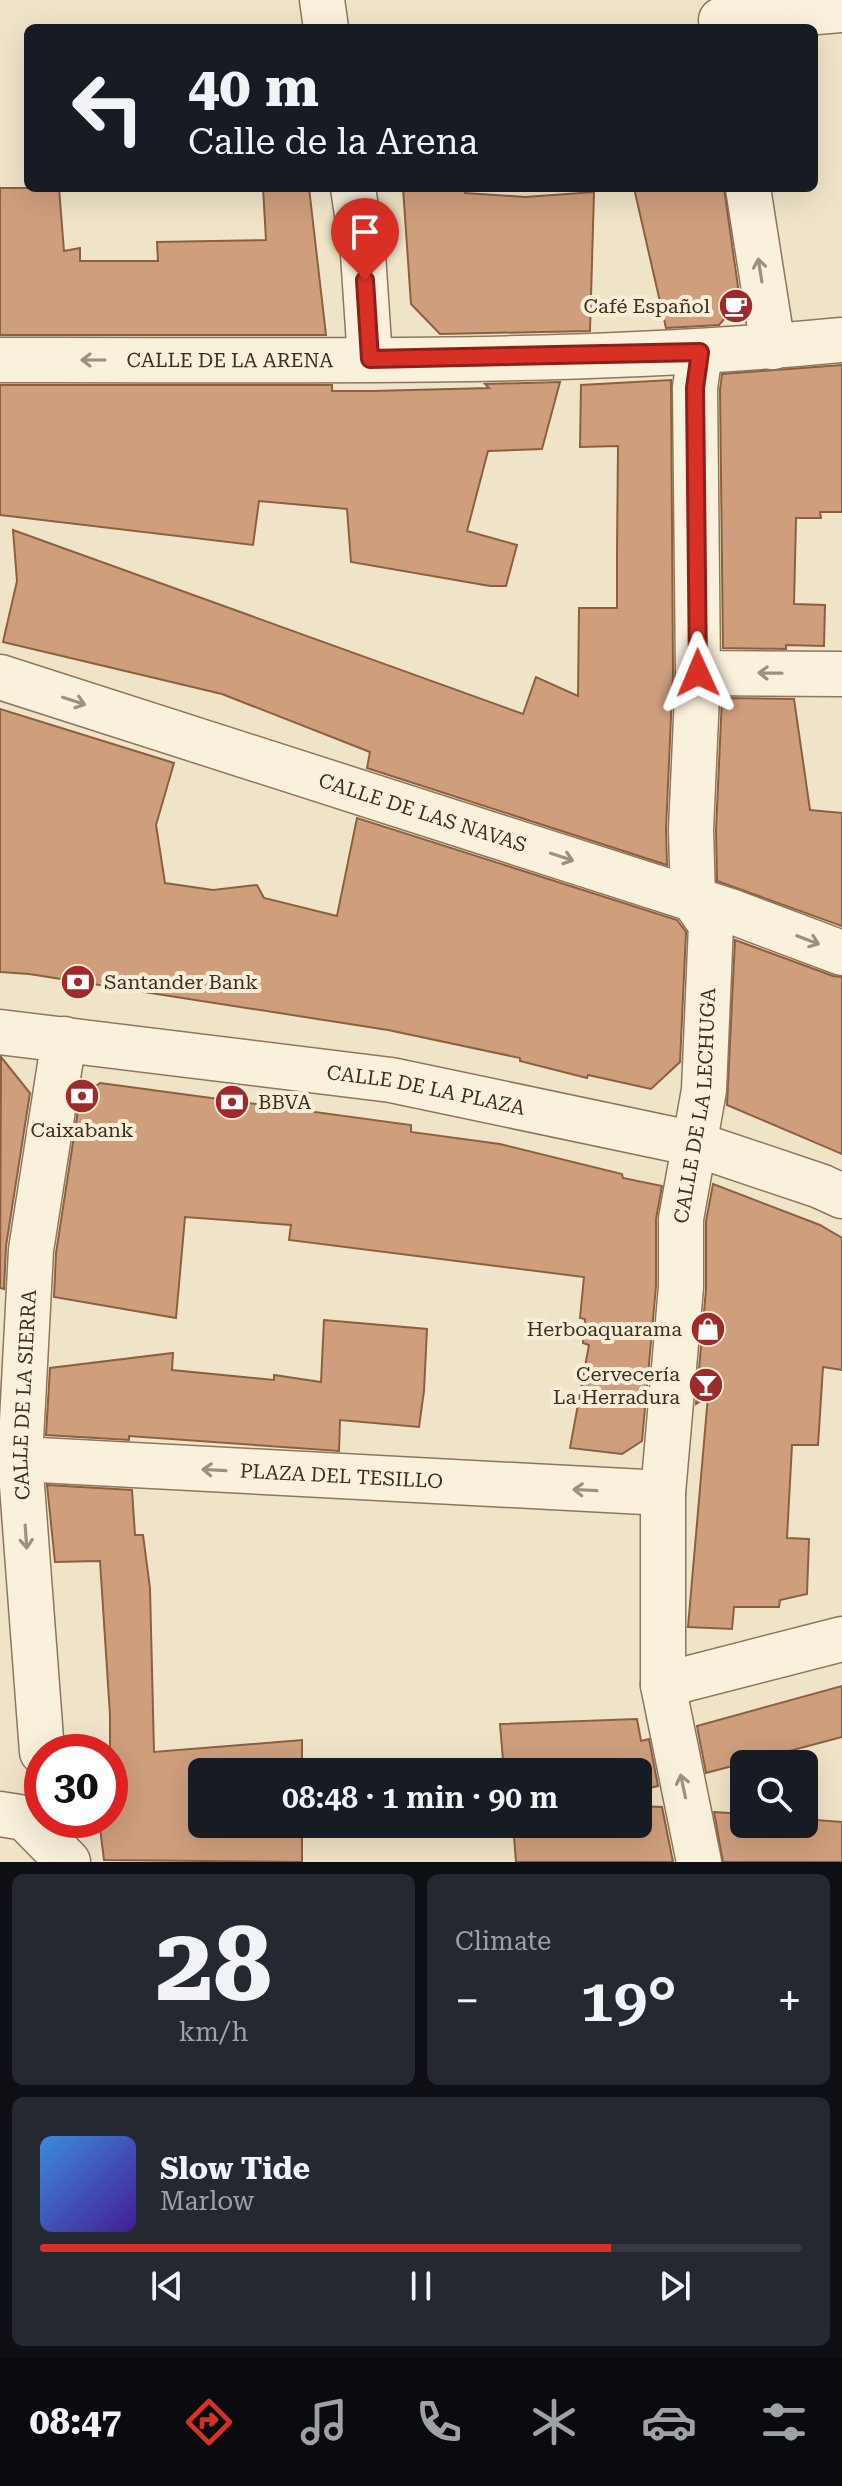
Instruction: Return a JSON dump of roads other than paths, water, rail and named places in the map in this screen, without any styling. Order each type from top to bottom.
[{"type":"street","points":[[322,0],[325,24]]},
{"type":"street","points":[[721,16],[842,10]]},
{"type":"street","points":[[354,192],[363,254],[370,359]]},
{"type":"street","points":[[749,192],[773,347]]},
{"type":"street","name":"CALLE DE LA ARENA","points":[[0,360],[370,359],[700,352],[842,340]]},
{"type":"street","name":"CALLE DE LA LECHUGA","points":[[699,1862],[663,1685],[663,1493],[681,1287],[681,1219],[704,1090],[711,925],[693,899],[691,830],[698,673],[695,388],[700,352]]},
{"type":"street","points":[[698,673],[842,674]]},
{"type":"street","name":"CALLE DE LAS NAVAS","points":[[0,677],[693,899],[842,953]]},
{"type":"street","name":"CALLE DE LA PLAZA","points":[[0,1032],[391,1080],[695,1144],[842,1196]]},
{"type":"street","name":"CALLE DE LA SIERRA","points":[[41,1734],[20,1459],[31,1250],[64,1039]]},
{"type":"street","name":"PLAZA DEL TESILLO","points":[[20,1459],[663,1493]]},
{"type":"street","points":[[663,1685],[842,1639]]},
{"type":"street","points":[[0,1814],[25,1818],[64,1847]]},
{"type":"place","name":"Café Español","points":[[736,306]]},
{"type":"place","name":"Santander Bank","points":[[78,982]]},
{"type":"place","name":"Caixabank","points":[[82,1096]]},
{"type":"place","name":"BBVA","points":[[232,1102]]},
{"type":"place","name":"Herboaquarama","points":[[708,1329]]},
{"type":"place","name":"Cervecería La Herradura","points":[[706,1385]]}]
